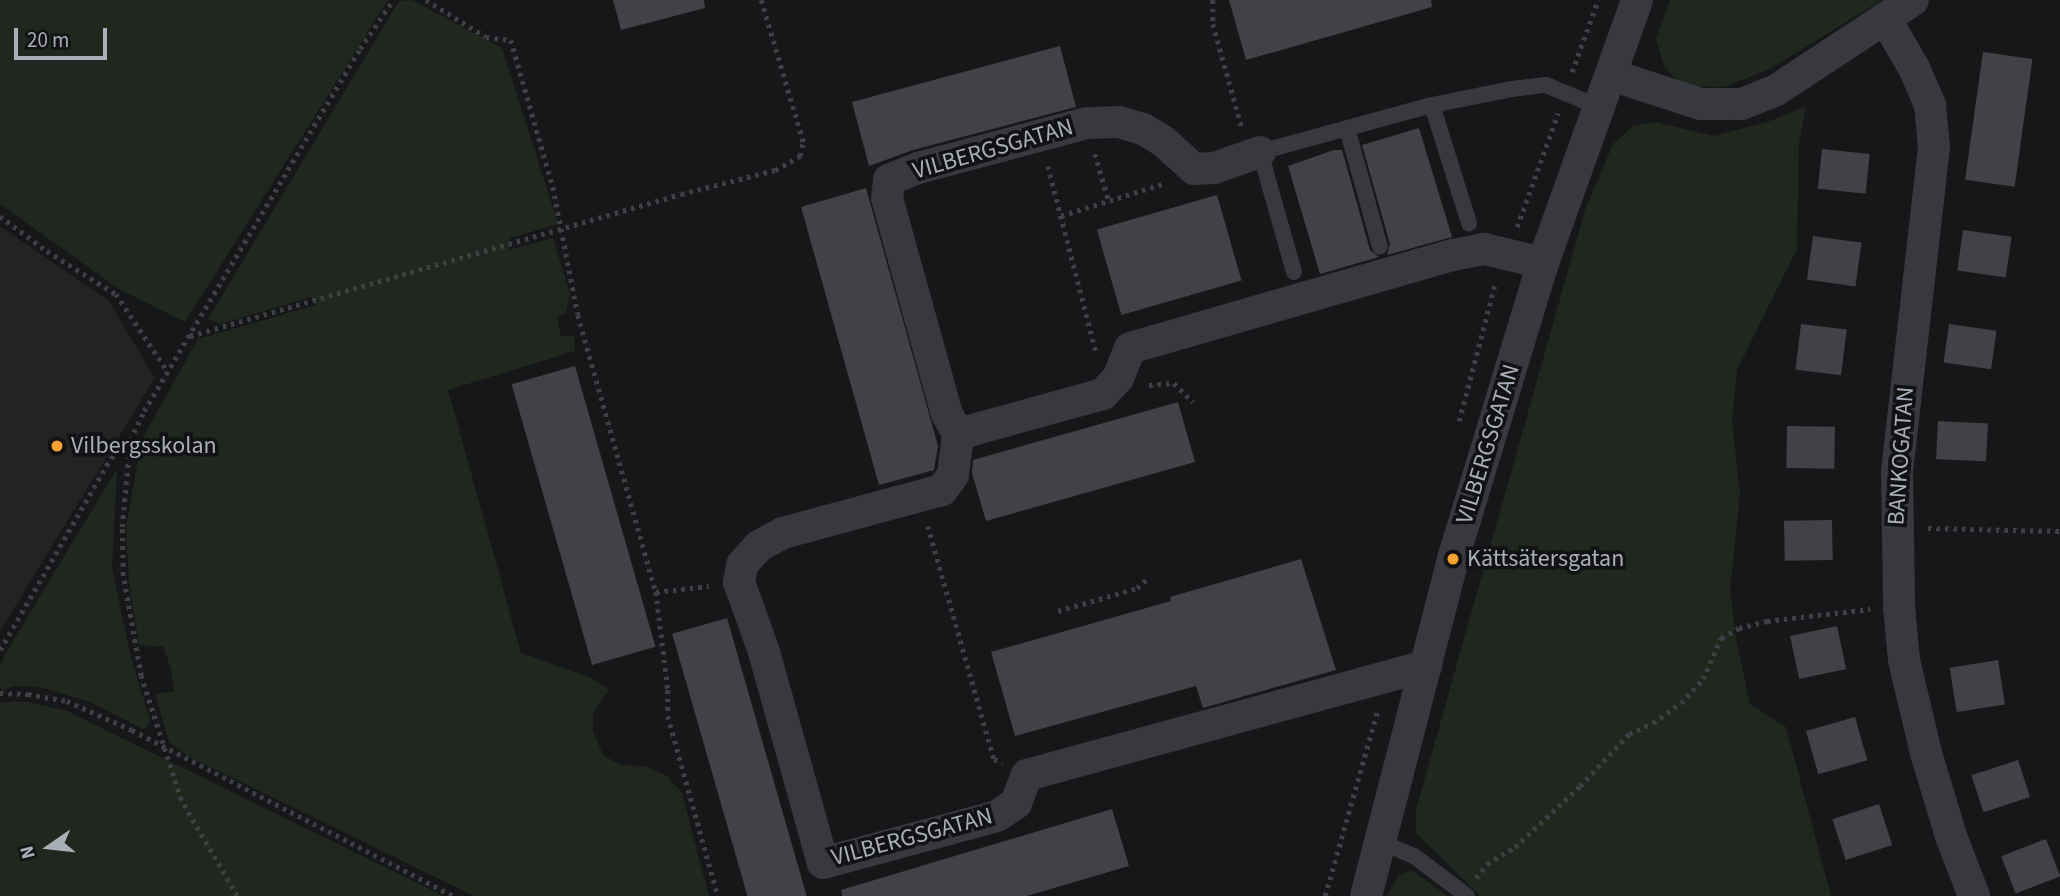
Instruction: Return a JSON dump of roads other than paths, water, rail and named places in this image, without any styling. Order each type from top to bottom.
[{"type":"street","name":"VILBERGSGATAN","points":[[1366,896],[1453,559],[1543,263],[1637,0]]},
{"type":"street","points":[[1611,75],[1700,104],[1742,104],[1774,91],[1913,0]]},
{"type":"street","name":"BANKOGATAN","points":[[1885,18],[1914,68],[1930,105],[1934,147],[1896,472],[1895,528],[1904,660],[1926,753],[1951,836],[1974,896]]},
{"type":"street","name":"VILBERGSGATAN","points":[[1254,154],[1214,168],[1194,169],[1163,141],[1143,129],[1119,122],[1087,123],[918,169],[889,180],[887,198],[947,414],[958,434],[953,475],[942,490],[783,533],[760,547],[742,565],[739,582],[764,652],[823,863],[997,816],[1016,803],[1027,775],[1426,666]]},
{"type":"street","points":[[958,434],[1103,394],[1118,378],[1130,348],[1453,255],[1484,249],[1543,263]]},
{"type":"lane","points":[[1294,272],[1254,154],[1432,105],[1546,85],[1599,107]]},
{"type":"lane","points":[[1432,105],[1469,223]]},
{"type":"lane","points":[[1347,128],[1380,247]]},
{"type":"lane","points":[[1381,842],[1414,856],[1465,895]]},
{"type":"place","name":"Vilbergsskolan","points":[[57,446]]},
{"type":"place","name":"Kättsätersgatan","points":[[1453,559]]}]
